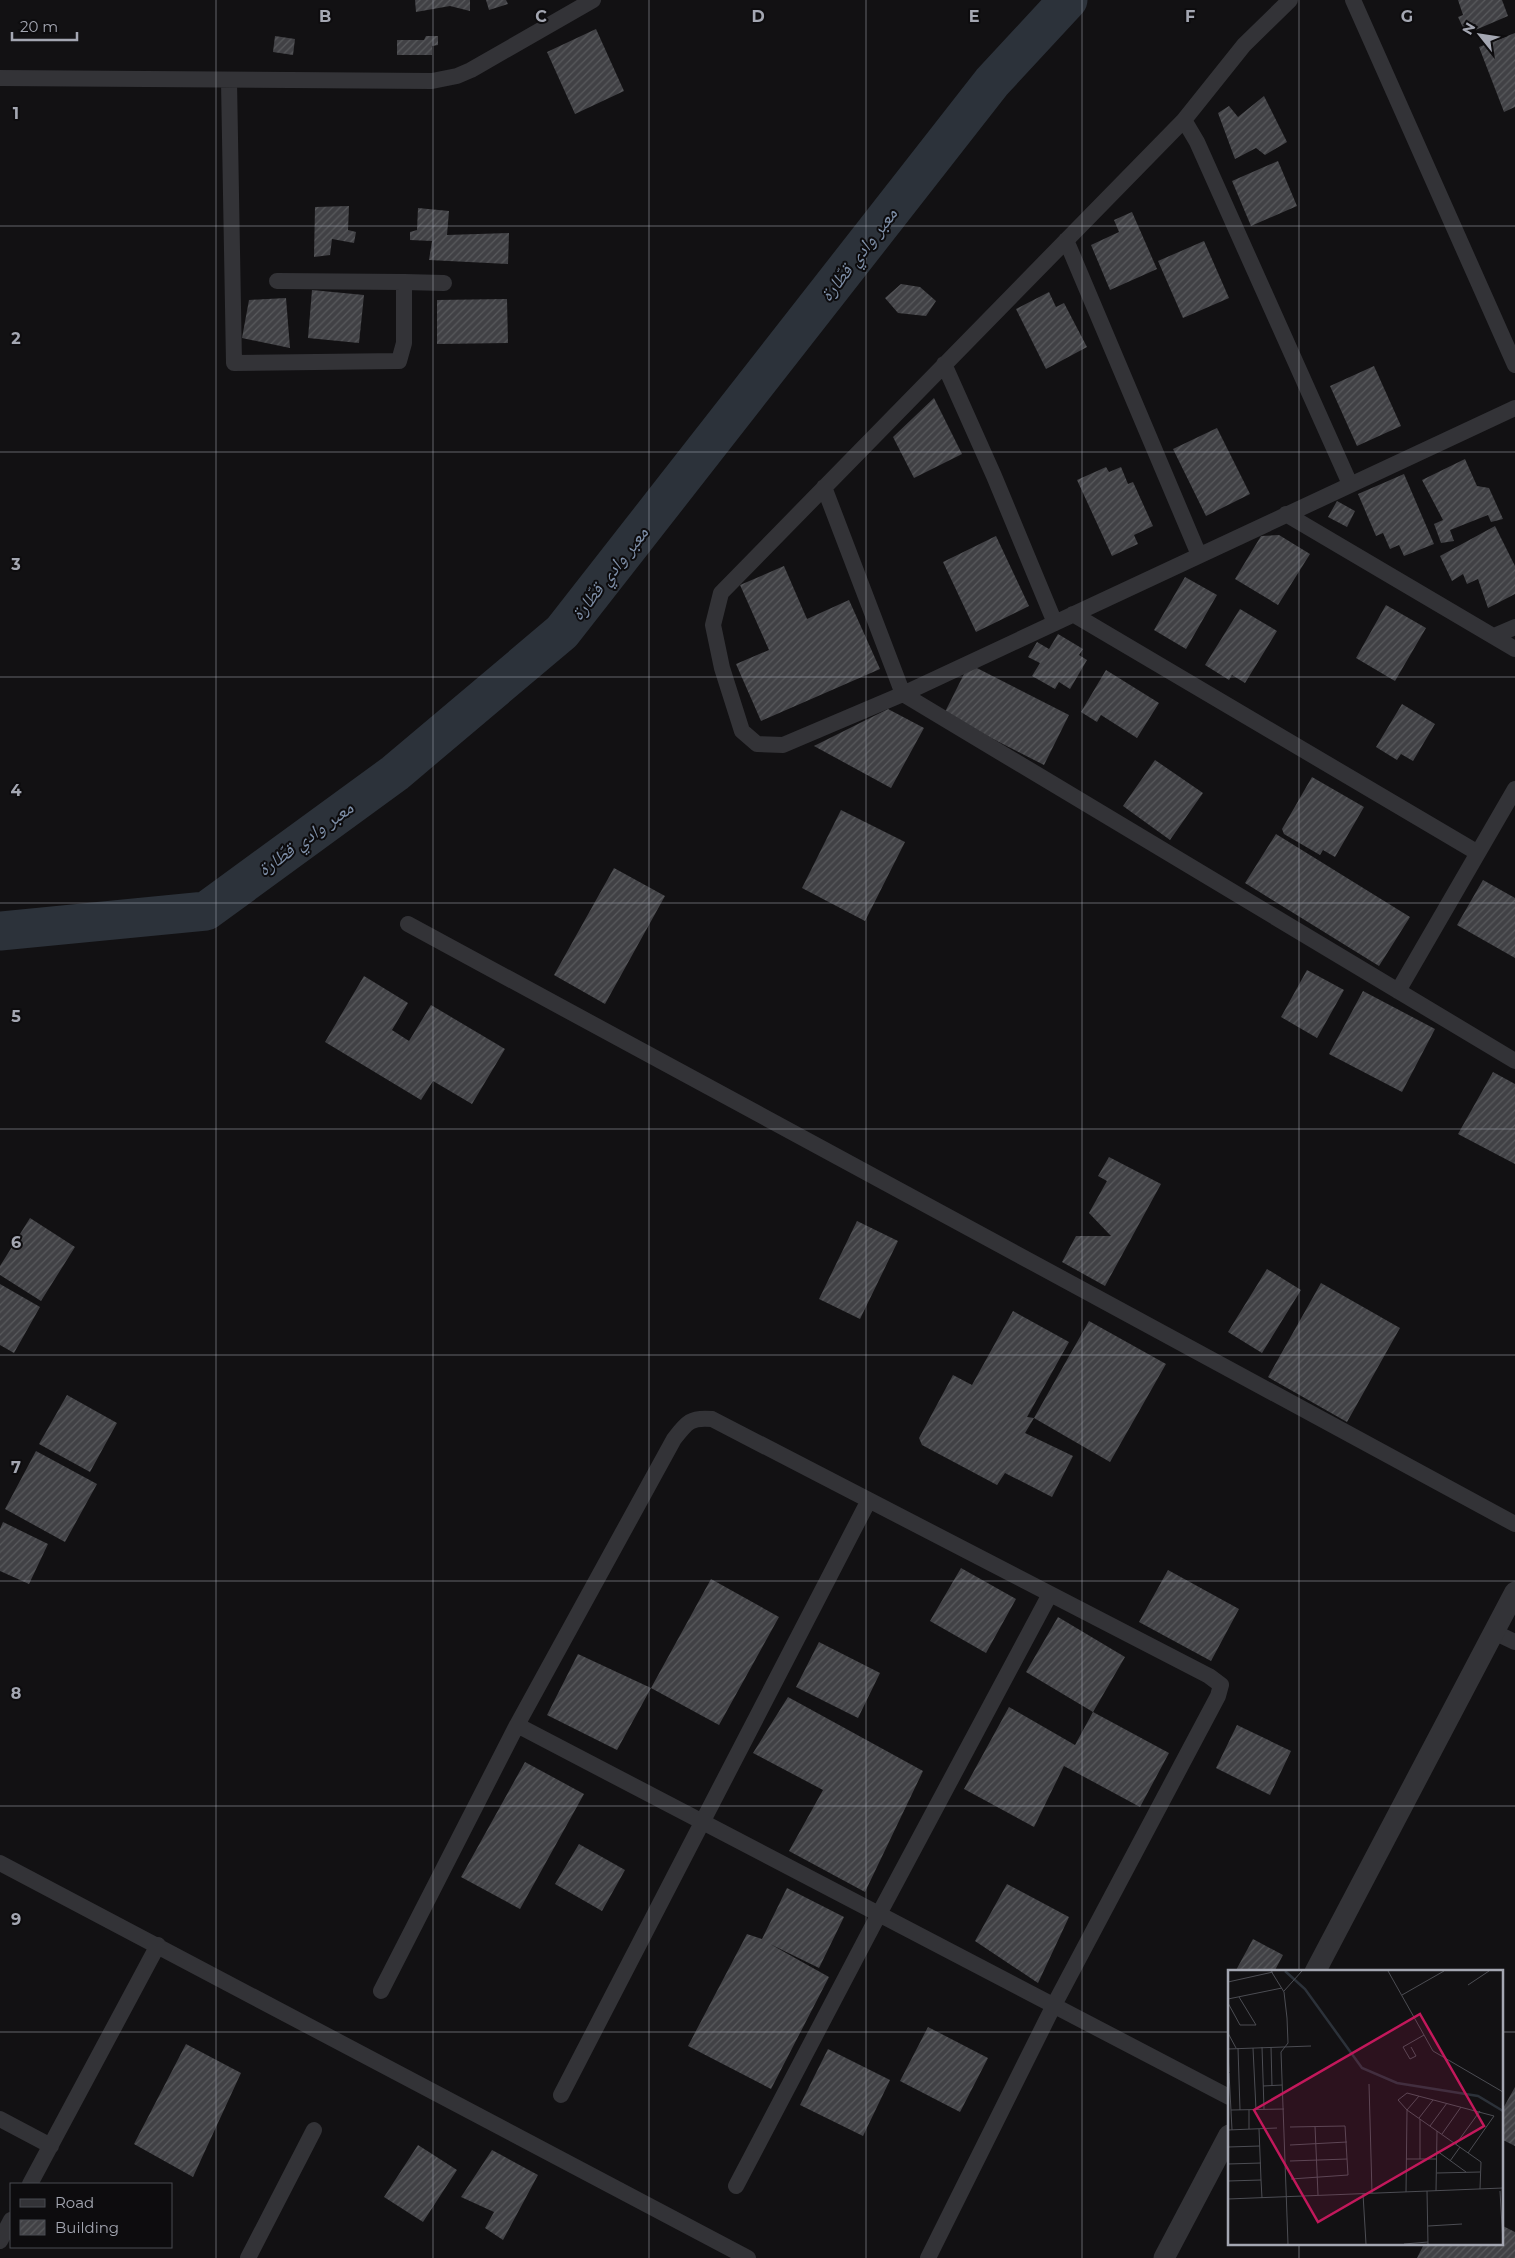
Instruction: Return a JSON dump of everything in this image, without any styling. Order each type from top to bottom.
[{"type":"street","points":[[0,78],[432,81],[446,79],[471,70],[594,0]]},
{"type":"street","points":[[1290,0],[1244,45],[1184,120],[721,593],[713,625],[722,668],[742,731],[757,744],[783,745],[903,694],[1515,408]]},
{"type":"street","points":[[1353,0],[1515,366]]},
{"type":"street","points":[[229,81],[234,363],[399,361],[404,343],[404,282]]},
{"type":"street","points":[[1184,120],[1197,142],[1350,484]]},
{"type":"street","points":[[1066,240],[1199,555]]},
{"type":"street","points":[[277,280],[444,283]]},
{"type":"street","points":[[944,364],[1056,623]]},
{"type":"street","points":[[824,487],[903,694],[1515,1060]]},
{"type":"street","points":[[1286,514],[1515,648]]},
{"type":"street","points":[[1073,614],[1478,853]]},
{"type":"street","points":[[1494,636],[1515,627]]},
{"type":"street","points":[[1398,991],[1515,789]]},
{"type":"street","points":[[408,924],[1515,1524]]},
{"type":"street","points":[[380,1991],[518,1725],[674,1439],[686,1424],[698,1417],[712,1419],[1209,1676],[1221,1685],[1218,1696],[1054,2005],[928,2258]]},
{"type":"street","points":[[561,2096],[869,1500]]},
{"type":"street","points":[[1316,1970],[1515,1592]]},
{"type":"street","points":[[736,2186],[1050,1594]]},
{"type":"street","points":[[1494,1632],[1515,1642]]},
{"type":"street","points":[[518,1725],[1228,2096]]},
{"type":"street","points":[[0,1863],[748,2258]]},
{"type":"street","points":[[31,2183],[158,1945]]},
{"type":"street","points":[[0,2119],[51,2146]]},
{"type":"street","points":[[248,2258],[314,2130]]},
{"type":"street","points":[[1164,2258],[1228,2137]]},
{"type":"street","points":[[1,2237],[10,2222]]},
{"type":"building","points":[[415,0],[470,0],[470,11],[450,6],[416,12]]},
{"type":"building","points":[[486,0],[506,0],[508,4],[489,10]]},
{"type":"building","points":[[1458,0],[1502,0],[1508,16],[1466,34],[1458,17],[1463,15]]},
{"type":"building","points":[[596,29],[624,91],[575,114],[547,52]]},
{"type":"building","points":[[1515,33],[1515,107],[1504,112],[1479,47]]},
{"type":"building","points":[[275,36],[295,39],[293,55],[273,52]]},
{"type":"building","points":[[426,36],[438,36],[438,45],[432,46],[432,55],[397,55],[397,40],[424,40]]},
{"type":"building","points":[[1264,96],[1287,142],[1265,155],[1256,148],[1235,159],[1218,113],[1229,106],[1238,117]]},
{"type":"building","points":[[1278,161],[1297,206],[1251,226],[1232,181]]},
{"type":"building","points":[[349,206],[348,230],[356,232],[354,243],[332,239],[330,255],[314,257],[315,207]]},
{"type":"building","points":[[418,208],[449,211],[447,235],[509,233],[508,264],[429,260],[432,241],[410,240],[410,232],[417,230]]},
{"type":"building","points":[[1132,212],[1157,269],[1110,290],[1091,245],[1119,232],[1114,220]]},
{"type":"building","points":[[1204,241],[1229,298],[1183,318],[1158,261]]},
{"type":"building","points":[[901,284],[920,287],[936,301],[926,316],[898,313],[885,298]]},
{"type":"building","points":[[312,290],[364,295],[359,343],[308,338]]},
{"type":"building","points":[[1049,292],[1056,307],[1064,303],[1087,347],[1046,369],[1016,309]]},
{"type":"building","points":[[286,298],[290,348],[242,338],[249,300]]},
{"type":"building","points":[[507,299],[508,343],[437,344],[437,300]]},
{"type":"building","points":[[1374,366],[1401,426],[1357,446],[1330,386]]},
{"type":"building","points":[[934,398],[962,454],[914,478],[893,437]]},
{"type":"building","points":[[1217,428],[1250,494],[1206,516],[1173,449]]},
{"type":"building","points":[[1465,459],[1477,486],[1489,488],[1503,519],[1491,522],[1488,515],[1450,530],[1454,541],[1441,543],[1434,524],[1443,520],[1422,480]]},
{"type":"building","points":[[1106,467],[1109,472],[1121,467],[1128,484],[1133,482],[1153,526],[1134,535],[1138,544],[1112,556],[1077,480]]},
{"type":"building","points":[[1404,474],[1434,544],[1404,556],[1399,545],[1390,549],[1383,533],[1376,536],[1358,494]]},
{"type":"building","points":[[1337,501],[1355,511],[1347,527],[1328,517]]},
{"type":"building","points":[[1495,526],[1515,566],[1515,594],[1488,608],[1478,579],[1467,584],[1463,574],[1452,581],[1440,556]]},
{"type":"building","points":[[1279,535],[1310,554],[1278,605],[1235,579],[1261,536]]},
{"type":"building","points":[[996,536],[1029,606],[976,632],[943,562]]},
{"type":"building","points":[[784,566],[807,619],[849,600],[880,669],[761,721],[736,664],[769,650],[740,585]]},
{"type":"building","points":[[1185,577],[1217,595],[1186,649],[1154,630]]},
{"type":"building","points":[[1386,605],[1426,628],[1395,681],[1356,658]]},
{"type":"building","points":[[1240,609],[1277,631],[1245,683],[1232,675],[1229,680],[1205,665]]},
{"type":"building","points":[[1058,634],[1083,649],[1079,655],[1087,660],[1070,689],[1059,682],[1055,689],[1032,676],[1040,663],[1028,657],[1037,642],[1049,649]]},
{"type":"building","points":[[969,664],[1069,715],[1044,765],[944,714]]},
{"type":"building","points":[[1106,670],[1159,703],[1137,738],[1101,715],[1097,722],[1081,712]]},
{"type":"building","points":[[1402,704],[1435,724],[1413,761],[1401,754],[1397,760],[1376,747]]},
{"type":"building","points":[[888,709],[924,728],[891,788],[814,746]]},
{"type":"building","points":[[1155,760],[1203,793],[1170,840],[1123,806]]},
{"type":"building","points":[[1312,777],[1364,807],[1335,857],[1323,850],[1320,855],[1284,834],[1282,829]]},
{"type":"building","points":[[841,810],[905,842],[865,921],[802,888]]},
{"type":"building","points":[[1276,834],[1410,917],[1379,966],[1245,883]]},
{"type":"building","points":[[614,868],[665,896],[605,1004],[554,975]]},
{"type":"building","points":[[1483,880],[1515,898],[1515,958],[1457,925]]},
{"type":"building","points":[[1307,970],[1344,990],[1317,1038],[1281,1017]]},
{"type":"building","points":[[364,976],[408,1003],[392,1030],[409,1041],[431,1005],[505,1049],[472,1104],[433,1081],[421,1100],[325,1042]]},
{"type":"building","points":[[1363,991],[1435,1029],[1402,1092],[1329,1054]]},
{"type":"building","points":[[1493,1072],[1515,1084],[1515,1164],[1458,1134]]},
{"type":"building","points":[[1109,1157],[1161,1184],[1105,1286],[1062,1262],[1076,1236],[1111,1236],[1089,1213],[1107,1181],[1098,1176]]},
{"type":"building","points":[[30,1218],[75,1247],[41,1301],[0,1275],[0,1266]]},
{"type":"building","points":[[857,1221],[898,1241],[860,1319],[819,1299]]},
{"type":"building","points":[[1267,1269],[1301,1290],[1262,1353],[1228,1332]]},
{"type":"building","points":[[1321,1283],[1400,1328],[1347,1422],[1268,1377]]},
{"type":"building","points":[[0,1284],[40,1307],[14,1353],[0,1345]]},
{"type":"building","points":[[1013,1311],[1069,1342],[1027,1417],[1034,1418],[1025,1433],[1073,1456],[1052,1497],[1005,1473],[997,1485],[922,1445],[919,1438],[953,1375],[972,1385]]},
{"type":"building","points":[[1089,1321],[1166,1364],[1110,1462],[1034,1418]]},
{"type":"building","points":[[67,1395],[117,1423],[90,1472],[39,1444]]},
{"type":"building","points":[[36,1451],[97,1484],[65,1542],[5,1509]]},
{"type":"building","points":[[3,1522],[48,1544],[29,1584],[0,1571],[0,1529]]},
{"type":"building","points":[[961,1568],[1016,1599],[986,1653],[930,1621]]},
{"type":"building","points":[[1168,1570],[1239,1609],[1211,1661],[1139,1622]]},
{"type":"building","points":[[711,1579],[779,1617],[719,1725],[651,1688]]},
{"type":"building","points":[[1058,1617],[1125,1657],[1093,1712],[1026,1672]]},
{"type":"building","points":[[819,1642],[880,1673],[858,1718],[796,1687]]},
{"type":"building","points":[[578,1654],[651,1688],[617,1750],[547,1715]]},
{"type":"building","points":[[788,1697],[923,1771],[865,1892],[789,1851],[823,1790],[753,1753]]},
{"type":"building","points":[[1009,1707],[1075,1745],[1093,1712],[1169,1753],[1140,1807],[1064,1766],[1034,1827],[964,1789]]},
{"type":"building","points":[[1237,1725],[1291,1751],[1270,1795],[1216,1768]]},
{"type":"building","points":[[525,1762],[584,1794],[520,1909],[461,1877]]},
{"type":"building","points":[[579,1844],[625,1870],[602,1911],[555,1884]]},
{"type":"building","points":[[1007,1884],[1069,1917],[1038,1983],[975,1941]]},
{"type":"building","points":[[787,1888],[844,1917],[819,1968],[770,1944],[829,1977],[771,2089],[688,2046],[747,1934],[762,1939]]},
{"type":"building","points":[[1253,1939],[1283,1955],[1275,1970],[1236,1970]]},
{"type":"building","points":[[928,2027],[988,2058],[960,2112],[900,2081]]},
{"type":"building","points":[[186,2044],[241,2073],[193,2177],[134,2144]]},
{"type":"building","points":[[828,2049],[890,2080],[863,2136],[800,2105]]},
{"type":"building","points":[[1515,2087],[1515,2146],[1502,2140],[1502,2110]]},
{"type":"building","points":[[418,2145],[457,2170],[423,2222],[384,2197]]},
{"type":"building","points":[[492,2150],[538,2175],[503,2240],[485,2228],[494,2212],[461,2197]]},
{"type":"building","points":[[1502,2226],[1515,2232],[1515,2258],[1417,2258],[1423,2246],[1502,2246]]},
{"type":"waterway","name":"معبر وادي قطّارة","points":[[0,931],[206,911],[395,773],[562,632],[992,82],[1068,0]]}]
